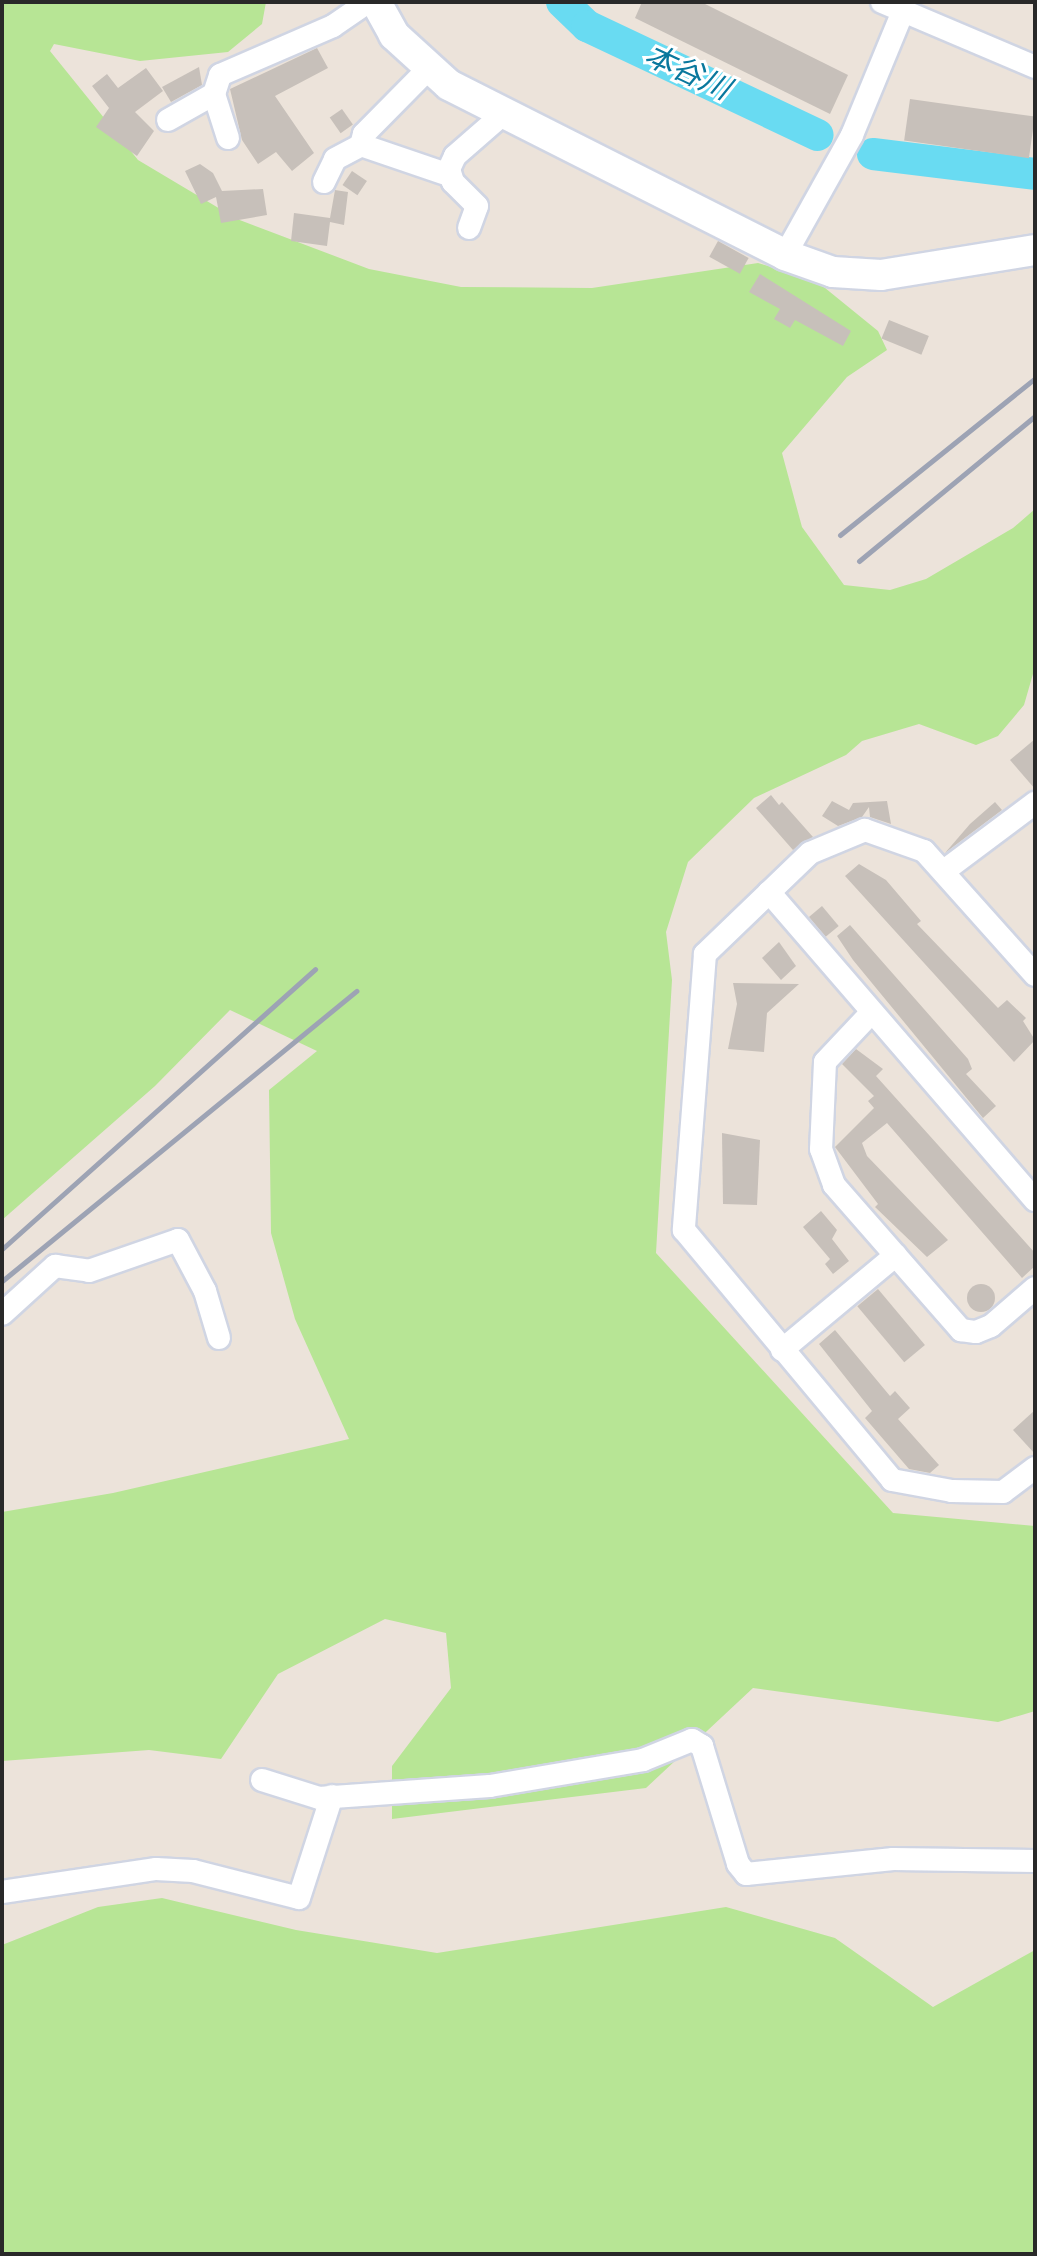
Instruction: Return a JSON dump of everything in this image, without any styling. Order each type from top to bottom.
[{"type":"street","points":[[168,120],[214,94],[224,72],[333,26],[368,2]]},
{"type":"street","points":[[376,2],[394,35],[428,69],[502,115],[785,255],[833,272],[881,275],[1035,250]]},
{"type":"street","points":[[882,2],[1035,67]]},
{"type":"street","points":[[785,255],[852,135],[903,11]]},
{"type":"street","points":[[324,182],[335,159],[361,145],[364,134],[428,69]]},
{"type":"street","points":[[214,94],[228,138]]},
{"type":"street","points":[[449,175],[455,156],[502,115]]},
{"type":"street","points":[[361,145],[449,175],[477,206],[469,228]]},
{"type":"street","points":[[944,871],[1035,803]]},
{"type":"street","points":[[1035,975],[924,851],[865,830],[810,853],[705,954],[684,1230],[892,1480],[952,1491],[1003,1492],[1035,1468]]},
{"type":"street","points":[[769,892],[1035,1200]]},
{"type":"street","points":[[871,1013],[825,1062],[821,1149],[834,1185],[961,1330],[976,1332],[991,1326],[1035,1288]]},
{"type":"street","points":[[2,1314],[55,1266],[89,1271],[178,1240],[205,1291],[219,1338]]},
{"type":"street","points":[[782,1350],[896,1255]]},
{"type":"street","points":[[262,1780],[319,1798],[490,1786],[643,1760],[692,1740],[702,1746],[738,1864],[746,1874],[893,1859],[1035,1861]]},
{"type":"street","points":[[2,1892],[156,1869],[193,1871],[299,1898],[332,1796]]},
{"type":"green space","points":[[2,2],[266,2],[262,24],[228,52],[140,61],[54,44],[50,51],[138,160],[237,219],[369,269],[461,287],[592,288],[758,263],[814,279],[878,331],[887,350],[847,377],[782,453],[802,527],[844,585],[890,590],[926,579],[1013,528],[1035,509],[1035,667],[1024,705],[998,736],[976,745],[919,724],[862,741],[846,755],[754,798],[688,862],[666,932],[672,980],[656,1253],[893,1513],[1035,1526],[1035,1711],[998,1722],[753,1688],[646,1788],[392,1819],[392,1766],[451,1688],[446,1633],[385,1619],[278,1674],[221,1759],[149,1750],[2,1761],[2,1512],[113,1493],[349,1439],[295,1319],[271,1233],[269,1090],[317,1051],[230,1010],[155,1086],[2,1220]]},
{"type":"green space","points":[[162,1898],[296,1930],[437,1953],[726,1907],[835,1938],[933,2007],[1035,1950],[1035,2254],[2,2254],[2,1945],[98,1907]]},
{"type":"building","points":[[642,2],[701,2],[848,75],[830,114],[635,18]]},
{"type":"building","points":[[317,48],[328,68],[275,96],[314,153],[292,171],[276,152],[258,164],[242,140],[230,89]]},
{"type":"building","points":[[199,67],[202,85],[171,102],[162,87]]},
{"type":"building","points":[[146,68],[163,91],[135,112],[154,131],[137,156],[96,127],[109,108],[92,86],[107,74],[118,88]]},
{"type":"building","points":[[910,99],[1035,117],[1029,158],[904,141]]},
{"type":"building","points":[[342,109],[353,125],[341,133],[330,118]]},
{"type":"building","points":[[200,164],[213,173],[222,191],[263,189],[267,215],[221,223],[216,197],[201,204],[185,171]]},
{"type":"building","points":[[352,171],[367,181],[357,195],[342,185]]},
{"type":"building","points":[[335,190],[348,192],[344,225],[330,222],[327,246],[291,241],[294,213],[330,218]]},
{"type":"building","points":[[718,241],[749,258],[740,274],[709,257]]},
{"type":"building","points":[[760,274],[851,331],[843,346],[795,320],[790,328],[774,319],[780,309],[749,292]]},
{"type":"building","points":[[889,320],[929,336],[921,355],[882,339]]},
{"type":"building","points":[[1035,739],[1035,789],[1010,760]]},
{"type":"building","points":[[771,795],[779,805],[782,802],[813,837],[793,850],[756,808]]},
{"type":"building","points":[[832,801],[849,810],[853,803],[887,801],[891,824],[870,817],[869,807],[862,817],[838,826],[822,816]]},
{"type":"building","points":[[995,802],[1002,810],[945,853],[970,824]]},
{"type":"building","points":[[859,864],[886,880],[921,921],[917,924],[998,1008],[1007,1000],[1026,1018],[1023,1021],[1035,1040],[1014,1062],[845,876]]},
{"type":"building","points":[[822,906],[839,926],[826,937],[809,917]]},
{"type":"building","points":[[850,925],[968,1059],[972,1069],[966,1074],[996,1106],[983,1118],[853,960],[837,936]]},
{"type":"building","points":[[779,942],[796,966],[781,980],[762,958]]},
{"type":"building","points":[[733,983],[799,984],[767,1013],[764,1052],[728,1049],[737,1004]]},
{"type":"building","points":[[856,1049],[883,1069],[876,1076],[1035,1253],[1035,1266],[1022,1278],[887,1123],[862,1143],[867,1156],[948,1240],[927,1257],[875,1207],[878,1204],[835,1147],[874,1108],[868,1101],[874,1096],[842,1064]]},
{"type":"building","points":[[722,1133],[760,1140],[757,1205],[723,1204]]},
{"type":"building","points":[[821,1211],[837,1230],[832,1239],[849,1261],[833,1274],[825,1264],[830,1259],[803,1227]]},
{"type":"building","points":[[981,1284],[991,1288],[995,1298],[991,1308],[981,1312],[971,1308],[967,1298],[971,1288]]},
{"type":"building","points":[[878,1289],[925,1345],[904,1362],[857,1306]]},
{"type":"building","points":[[835,1330],[890,1396],[895,1391],[910,1408],[898,1419],[939,1465],[930,1473],[909,1469],[865,1418],[872,1411],[819,1344]]},
{"type":"building","points":[[1035,1410],[1035,1454],[1013,1430]]},
{"type":"waterway","name":"本谷川","points":[[562,2],[587,26],[818,135]]},
{"type":"waterway","name":"本谷川","points":[[873,154],[1035,174]]},
{"type":"railway","points":[[840,535],[1035,378]]},
{"type":"railway","points":[[859,561],[1035,416]]},
{"type":"railway","points":[[2,1249],[315,969]]},
{"type":"railway","points":[[2,1281],[356,991]]}]
